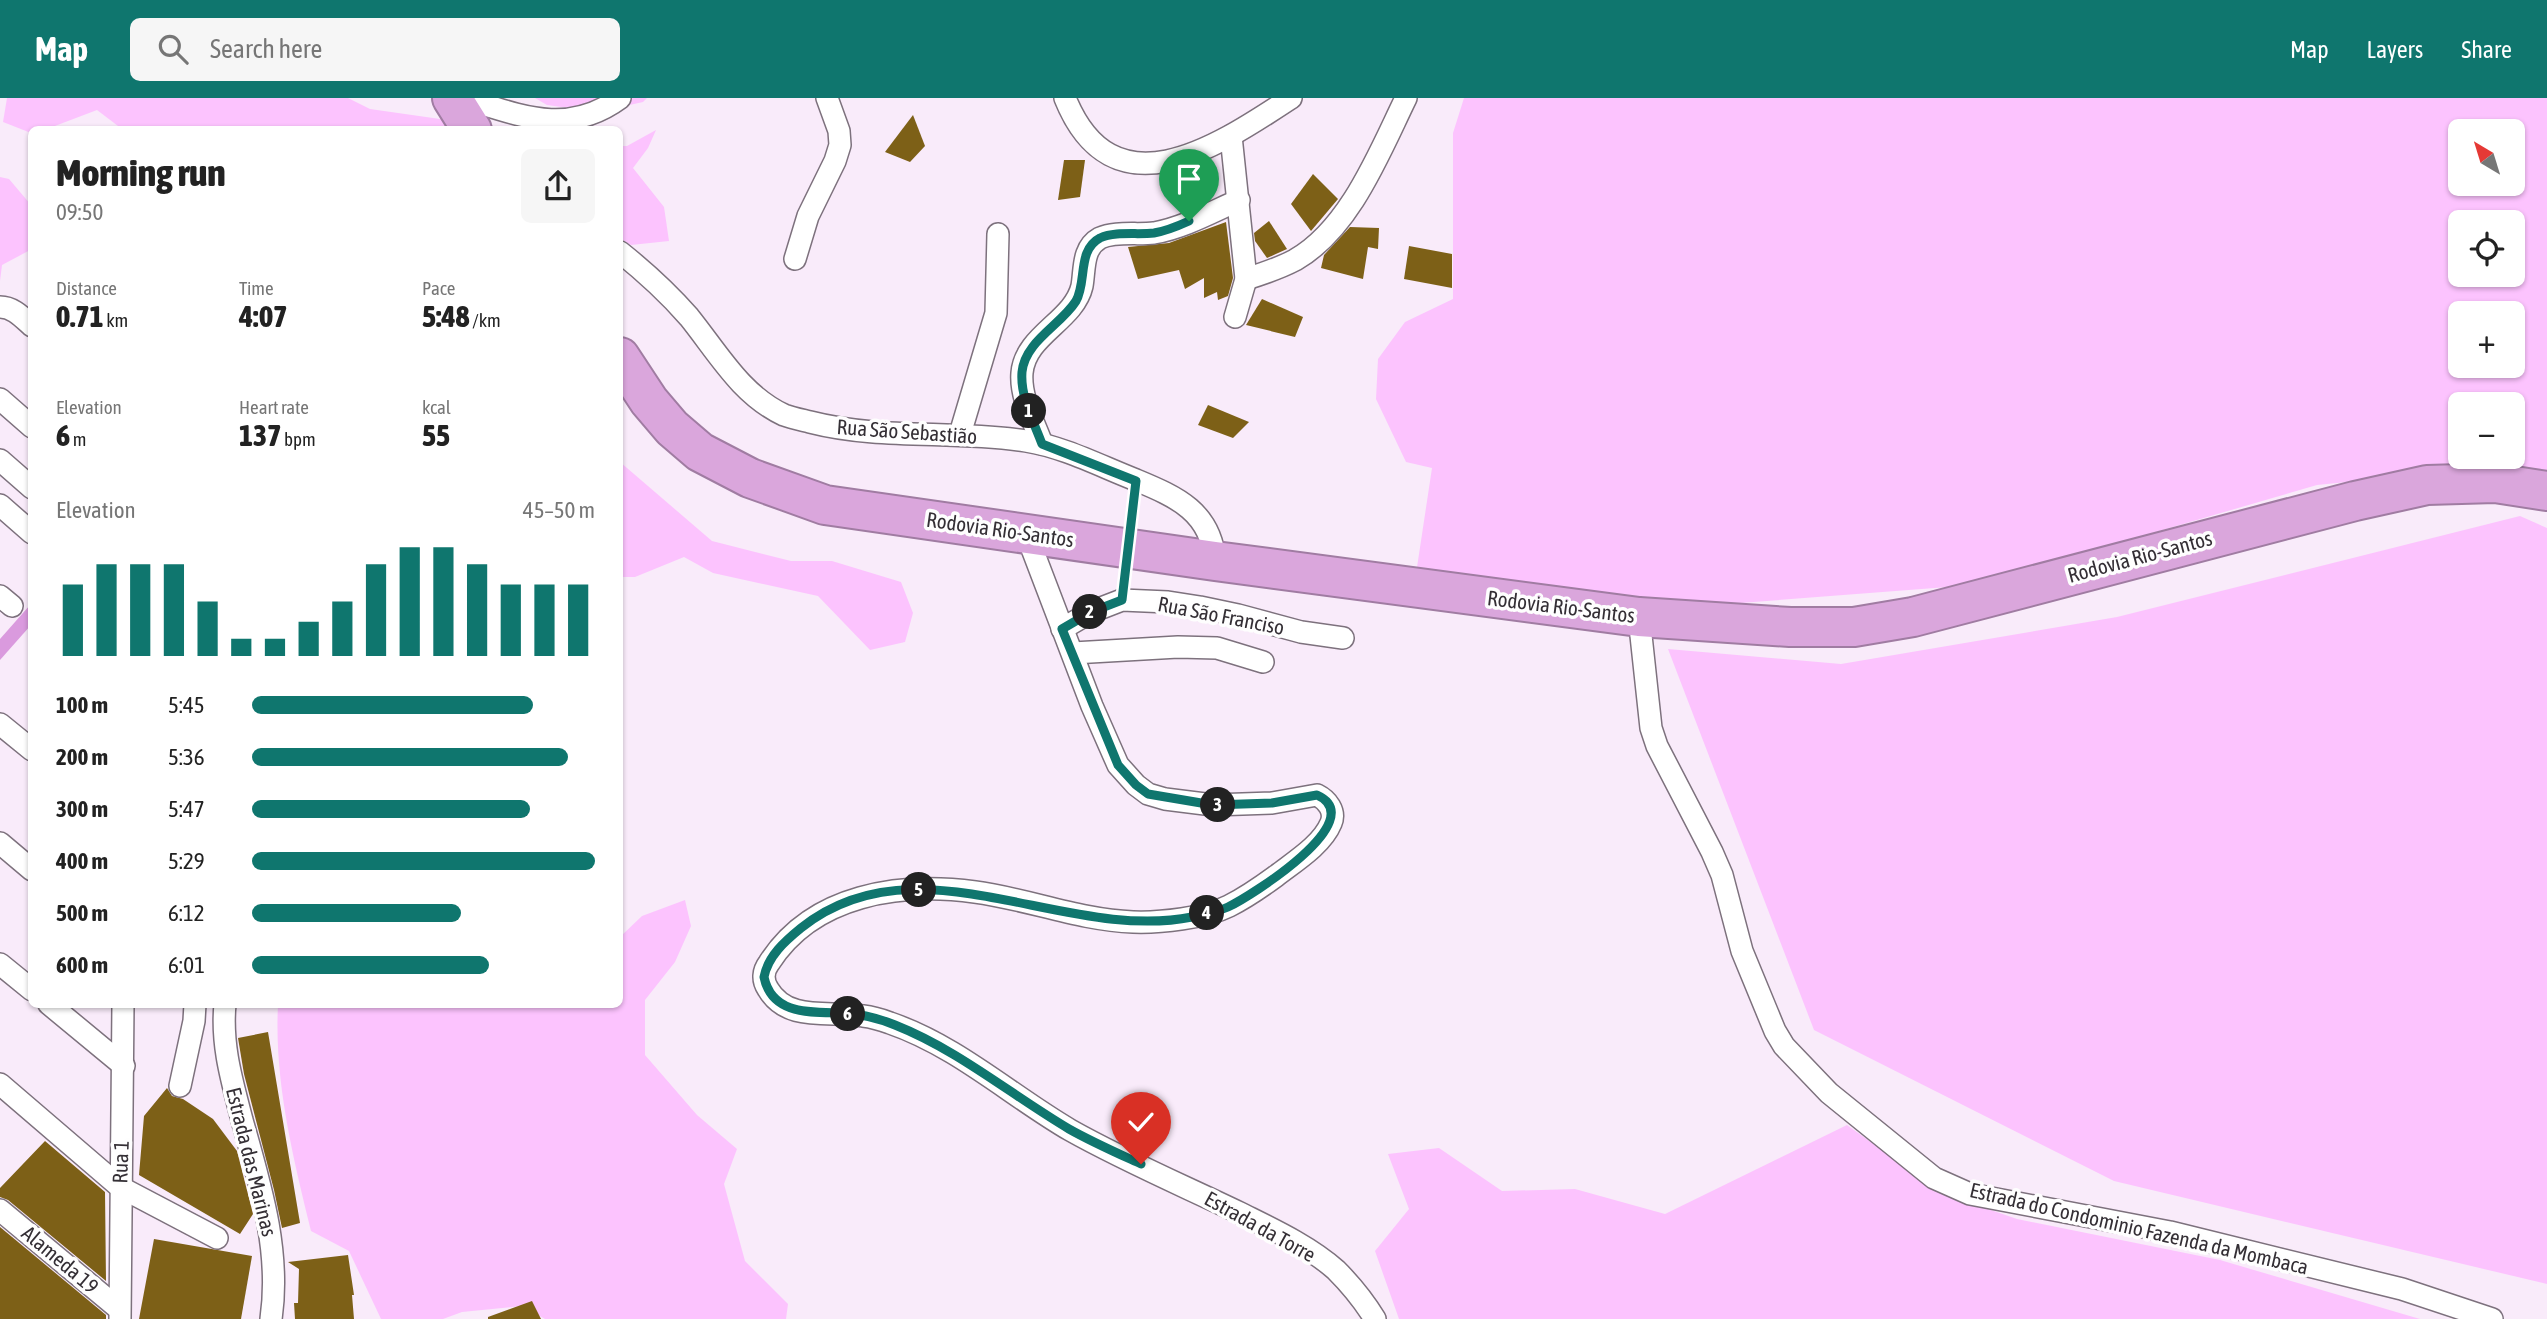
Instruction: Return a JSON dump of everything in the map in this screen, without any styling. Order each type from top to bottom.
[{"type":"highway","points":[[452,98],[470,126]]},
{"type":"highway","name":"Rodovia Rio-Santos","points":[[623,362],[649,401],[672,428],[700,452],[750,478],[825,505],[1215,561],[1639,617],[1790,627],[1854,627],[1913,617],[2355,501],[2427,485],[2495,483],[2547,491]]},
{"type":"street","points":[[463,98],[520,116],[547,120],[579,119],[620,98]]},
{"type":"street","points":[[795,259],[807,216],[835,161],[840,145],[839,131],[827,98]]},
{"type":"street","points":[[1065,98],[1073,119],[1088,139],[1112,157],[1138,162],[1172,161],[1231,136],[1291,98]]},
{"type":"street","points":[[1246,279],[1297,259],[1314,246],[1347,210],[1367,179],[1406,98]]},
{"type":"street","points":[[1231,136],[1246,279],[1235,317]]},
{"type":"street","points":[[1042,444],[1028,407],[1022,371],[1028,354],[1076,300],[1082,287],[1087,253],[1091,246],[1109,236],[1154,233],[1170,229],[1239,200]]},
{"type":"street","points":[[960,434],[996,313],[998,234]]},
{"type":"street","name":"Rua São Sebastião","points":[[623,254],[651,276],[689,317],[749,393],[785,415],[837,429],[960,434],[1042,444],[1165,492],[1197,514],[1207,527],[1214,544],[1215,561]]},
{"type":"street","points":[[0,307],[7,307],[28,322]]},
{"type":"street","points":[[0,399],[28,424]]},
{"type":"street","points":[[0,460],[28,484]]},
{"type":"street","points":[[0,505],[28,530]]},
{"type":"street","name":"Estrada da Torre","points":[[1026,533],[1092,706],[1118,765],[1136,785],[1148,794],[1213,805],[1272,803],[1317,795],[1330,805],[1332,822],[1322,837],[1261,887],[1226,908],[1190,917],[1135,922],[1082,916],[975,892],[905,889],[853,898],[814,917],[787,939],[765,969],[767,987],[777,1001],[786,1007],[808,1014],[866,1016],[893,1024],[955,1054],[1070,1130],[1282,1234],[1333,1268],[1360,1296],[1375,1319]]},
{"type":"street","name":"Rua São Franciso","points":[[1062,629],[1091,612],[1122,600],[1168,602],[1200,607],[1301,632],[1343,638]]},
{"type":"street","name":"Estrada do Condominio Fazenda da Mombaca","points":[[1639,617],[1651,728],[1657,746],[1712,852],[1742,951],[1775,1031],[1795,1058],[1829,1093],[1906,1157],[1934,1178],[1970,1194],[2170,1232],[2402,1289],[2492,1319]]},
{"type":"street","points":[[1073,653],[1178,647],[1217,648],[1263,662]]},
{"type":"street","points":[[0,724],[28,747]]},
{"type":"street","points":[[0,843],[28,867]]},
{"type":"street","points":[[0,964],[28,987]]},
{"type":"street","points":[[54,1008],[124,1066]]},
{"type":"street","name":"Rua 1","points":[[120,1314],[123,1008]]},
{"type":"street","points":[[180,1086],[195,1008]]},
{"type":"street","name":"Estrada das Marinas","points":[[225,1008],[223,1035],[228,1066],[266,1206],[273,1261],[271,1319]]},
{"type":"street","points":[[0,1084],[120,1187],[217,1238]]},
{"type":"street","name":"Alameda 19","points":[[0,1210],[120,1314]]},
{"type":"path","points":[[1122,600],[1136,481]]},
{"type":"shaded area","points":[[7,98],[348,98],[370,109],[447,120],[450,126],[118,126],[97,110],[55,126],[28,126],[28,132],[3,122]]},
{"type":"shaded area","points":[[535,98],[647,98],[643,102],[598,112],[547,105]]},
{"type":"shaded area","points":[[1464,98],[2547,98],[2547,478],[2467,470],[2317,485],[1974,585],[1701,606],[1416,574],[1432,468],[1406,462],[1376,399],[1378,359],[1405,322],[1453,299],[1453,133]]},
{"type":"shaded area","points":[[656,130],[648,148],[633,168],[664,207],[669,241],[631,245],[623,240],[623,146]]},
{"type":"shaded area","points":[[0,177],[9,179],[28,201],[28,251],[2,265],[0,281]]},
{"type":"shaded area","points":[[623,465],[712,541],[791,561],[832,561],[901,582],[913,613],[905,642],[870,650],[818,596],[713,573],[684,557],[635,577],[623,577]]},
{"type":"shaded area","points":[[2520,516],[2547,528],[2547,1284],[2114,1181],[1814,1030],[1668,649],[1841,664],[2117,617]]},
{"type":"shaded area","points":[[28,607],[28,628],[0,660],[0,639]]},
{"type":"shaded area","points":[[685,900],[691,926],[675,962],[645,1000],[645,1055],[697,1115],[737,1149],[724,1184],[745,1261],[788,1304],[786,1319],[545,1319],[522,1306],[462,1312],[443,1319],[381,1319],[349,1251],[311,1231],[282,1090],[278,1008],[623,1008],[623,934],[642,916]]},
{"type":"shaded area","points":[[1847,1125],[1918,1176],[1965,1201],[2017,1219],[2220,1260],[2420,1319],[1399,1319],[1375,1251],[1409,1209],[1388,1154],[1439,1148],[1502,1191],[1575,1189],[1665,1214]]},
{"type":"building","points":[[913,115],[925,146],[910,162],[885,152]]},
{"type":"building","points":[[1064,160],[1085,160],[1080,197],[1058,200]]},
{"type":"building","points":[[1313,174],[1338,199],[1311,231],[1291,204]]},
{"type":"building","points":[[1269,221],[1287,249],[1267,258],[1255,241],[1254,233]]},
{"type":"building","points":[[1226,222],[1233,278],[1228,296],[1218,300],[1217,292],[1204,298],[1204,278],[1185,289],[1179,270],[1138,279],[1128,247],[1169,243]]},
{"type":"building","points":[[1350,227],[1379,228],[1378,249],[1368,247],[1363,279],[1321,268],[1324,255]]},
{"type":"building","points":[[1409,246],[1452,254],[1452,288],[1404,279]]},
{"type":"building","points":[[1262,299],[1303,317],[1295,337],[1246,325]]},
{"type":"building","points":[[1208,405],[1249,422],[1233,438],[1198,425]]},
{"type":"building","points":[[268,1032],[300,1223],[282,1228],[244,1074],[238,1038]]},
{"type":"building","points":[[167,1088],[172,1096],[183,1099],[213,1119],[237,1151],[253,1214],[240,1234],[139,1175],[144,1116]]},
{"type":"building","points":[[45,1141],[105,1192],[106,1281],[8,1200],[0,1197],[0,1188]]},
{"type":"building","points":[[0,1227],[106,1315],[106,1319],[0,1319]]},
{"type":"building","points":[[154,1239],[252,1256],[241,1319],[139,1319]]},
{"type":"building","points":[[348,1255],[354,1295],[354,1319],[295,1319],[294,1303],[298,1303],[299,1269],[288,1262]]},
{"type":"building","points":[[532,1301],[541,1319],[488,1319],[488,1317]]},
{"type":"route","points":[[1141,1164],[1070,1130],[955,1054],[927,1039],[866,1016],[843,1013],[808,1014],[786,1007],[771,993],[764,977],[769,961],[787,939],[814,917],[853,898],[905,889],[975,892],[1082,916],[1135,922],[1190,917],[1226,908],[1292,864],[1322,837],[1332,822],[1330,805],[1317,795],[1272,803],[1213,805],[1164,799],[1148,794],[1118,765],[1062,629],[1091,612],[1122,600],[1136,481],[1042,444],[1023,390],[1022,371],[1028,354],[1076,300],[1082,287],[1084,263],[1091,246],[1109,236],[1154,233],[1189,221]]}]
